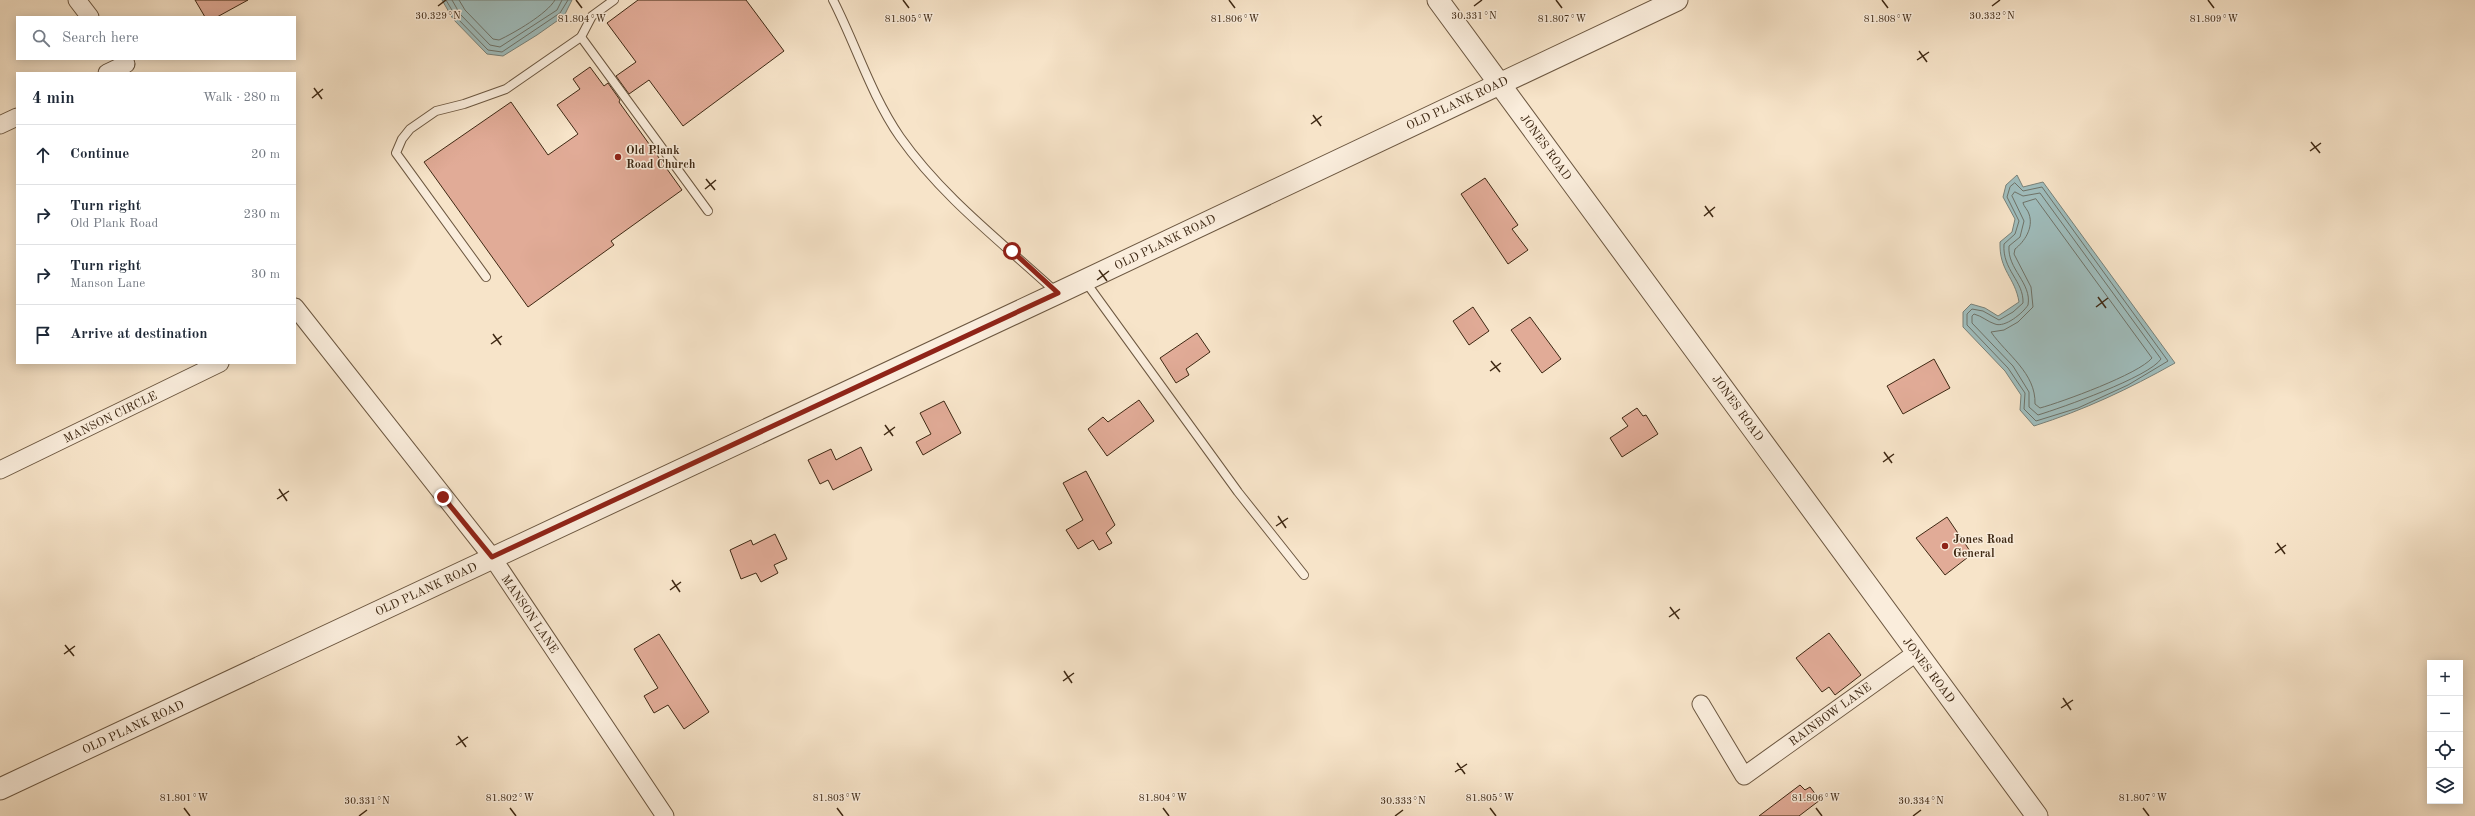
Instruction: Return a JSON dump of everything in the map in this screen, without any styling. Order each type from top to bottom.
[{"type":"street","points":[[77,0],[89,16]]},
{"type":"street","name":"JONES ROAD","points":[[1438,0],[1916,653],[2038,816]]},
{"type":"street","name":"OLD PLANK ROAD","points":[[0,789],[492,557],[1058,293],[1677,0]]},
{"type":"street","points":[[110,72],[127,65]]},
{"type":"street","points":[[0,125],[16,117]]},
{"type":"street","name":"MANSON LANE","points":[[296,310],[300,324],[492,557],[665,816]]},
{"type":"street","name":"MANSON CIRCLE","points":[[0,470],[218,364]]},
{"type":"street","name":"RAINBOW LANE","points":[[1701,704],[1744,776],[1916,653]]},
{"type":"lane","points":[[486,277],[396,153],[402,139],[410,129],[436,111],[464,104],[506,90],[581,37],[592,16],[614,0]]},
{"type":"lane","points":[[833,0],[849,31],[874,90],[899,136],[929,175],[962,209],[1058,293]]},
{"type":"lane","points":[[581,37],[708,211]]},
{"type":"lane","points":[[1085,280],[1238,492],[1304,575]]},
{"type":"water","points":[[442,0],[572,0],[564,16],[503,56],[487,54],[453,19]]},
{"type":"water","points":[[2017,175],[2023,187],[2043,182],[2175,363],[2141,382],[2106,398],[2071,413],[2034,426],[2020,410],[2021,395],[2005,371],[1963,327],[1963,312],[1971,304],[1985,308],[1998,316],[2019,302],[2017,293],[2002,260],[2000,252],[2000,242],[2012,232],[2015,219],[2003,197],[2006,185]]},
{"type":"building","points":[[195,0],[248,0],[219,16],[204,16]]},
{"type":"building","points":[[638,0],[746,0],[784,51],[683,126],[649,80],[629,94],[616,76],[636,62],[607,23]]},
{"type":"building","points":[[590,67],[604,86],[608,83],[620,100],[619,102],[682,190],[611,241],[614,245],[528,307],[424,162],[511,102],[548,155],[578,134],[557,105],[580,89],[573,79]]},
{"type":"building","points":[[1485,178],[1518,225],[1512,229],[1528,250],[1508,264],[1461,194]]},
{"type":"building","points":[[1473,307],[1489,331],[1469,345],[1453,321]]},
{"type":"building","points":[[1530,317],[1561,359],[1542,373],[1511,330]]},
{"type":"building","points":[[1197,333],[1210,352],[1186,369],[1189,375],[1176,383],[1160,358]]},
{"type":"building","points":[[1934,359],[1950,388],[1903,414],[1887,386]]},
{"type":"building","points":[[1139,400],[1154,421],[1107,456],[1088,429],[1103,417],[1108,422]]},
{"type":"building","points":[[944,401],[961,433],[923,455],[916,442],[931,434],[920,413]]},
{"type":"building","points":[[1637,408],[1643,416],[1646,415],[1658,434],[1622,457],[1610,438],[1628,426],[1622,418]]},
{"type":"building","points":[[861,447],[872,470],[833,490],[828,480],[820,484],[808,460],[831,449],[836,460]]},
{"type":"building","points":[[1086,471],[1115,525],[1106,533],[1112,543],[1099,550],[1093,540],[1078,549],[1066,530],[1083,520],[1063,483]]},
{"type":"building","name":"Jones Road General","points":[[1947,517],[1972,554],[1945,575],[1916,538]]},
{"type":"building","points":[[775,534],[787,559],[774,565],[778,573],[761,582],[756,573],[741,579],[730,550],[751,540],[753,545]]},
{"type":"building","points":[[1829,633],[1861,675],[1835,695],[1829,687],[1822,692],[1796,658]]},
{"type":"building","points":[[659,634],[709,712],[684,729],[668,705],[654,713],[644,696],[658,688],[634,649]]},
{"type":"building","points":[[1800,785],[1805,790],[1810,787],[1820,800],[1799,816],[1759,816]]},
{"type":"place","name":"Old Plank Road Church","points":[[618,157]]},
{"type":"place","name":"Jones Road General","points":[[1945,546]]},
{"type":"route","points":[[443,497],[492,557],[1058,293],[1012,251]]}]
